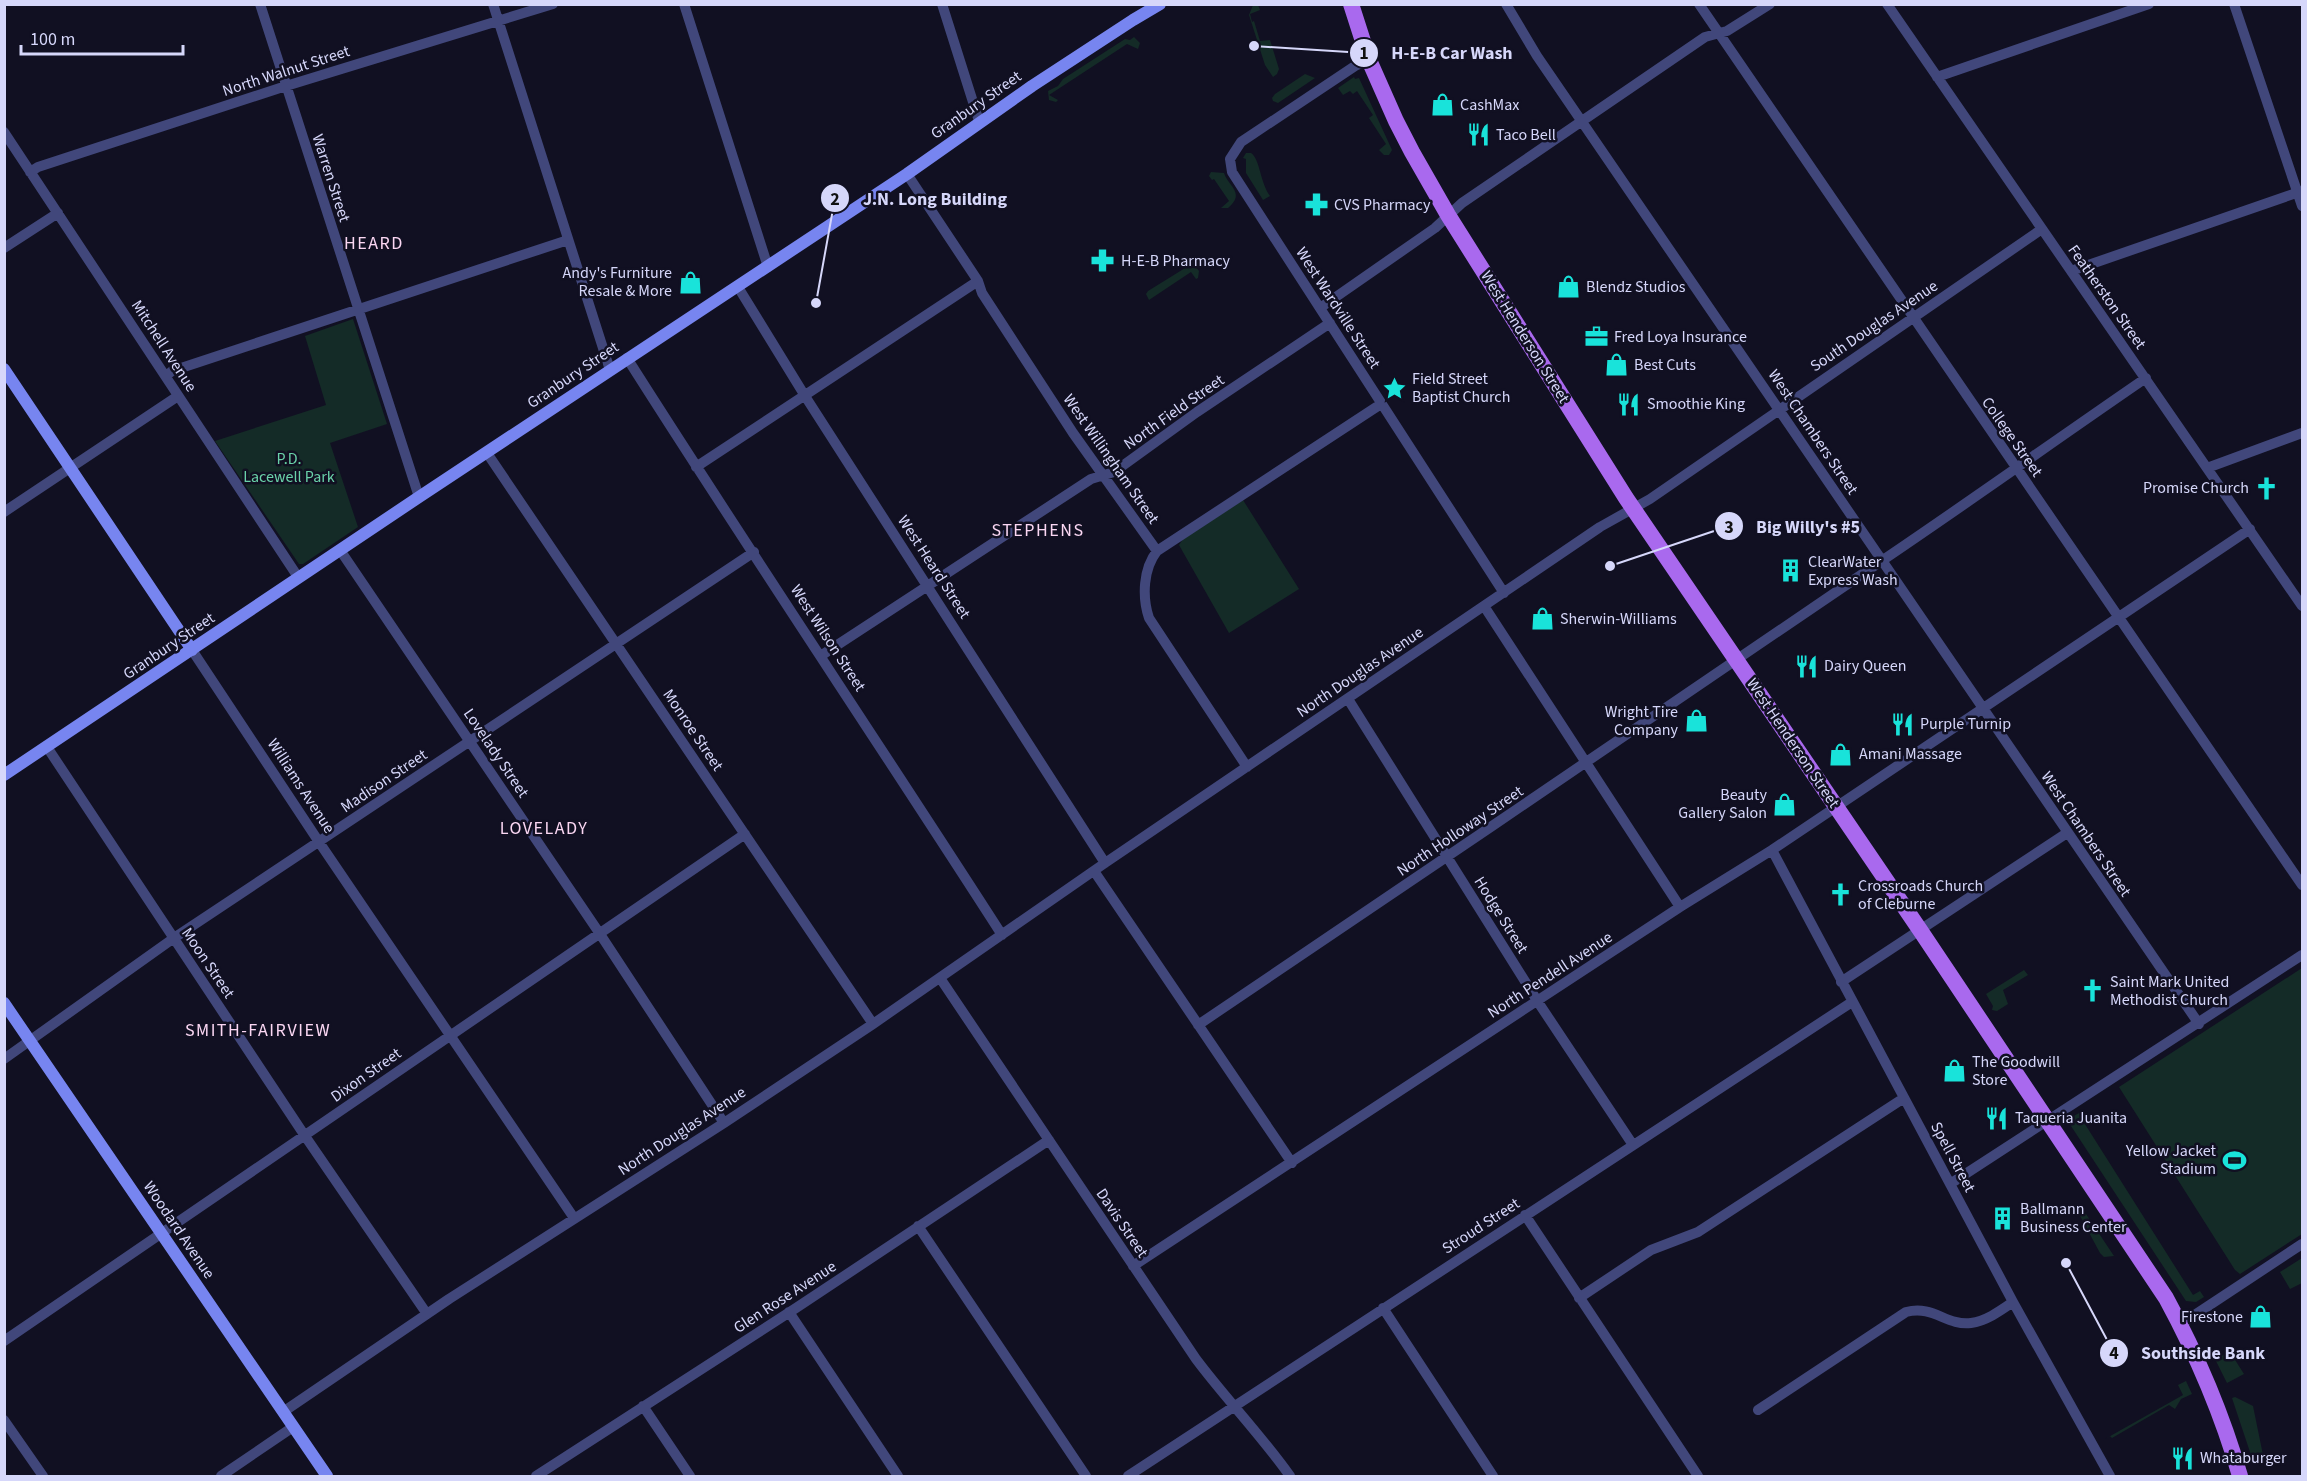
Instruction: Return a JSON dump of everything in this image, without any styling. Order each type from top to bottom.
[{"type":"main road","name":"West Henderson Street","points":[[1351,4],[1370,60],[1400,130],[1448,215],[1632,508],[2049,1121],[2181,1324],[2212,1394],[2240,1476]]},
{"type":"street","name":"Warren Street","points":[[260,4],[419,497]]},
{"type":"street","points":[[493,4],[610,370]]},
{"type":"street","name":"North Walnut Street","points":[[30,172],[38,167],[286,86],[553,4]]},
{"type":"street","points":[[684,4],[768,267]]},
{"type":"street","points":[[942,4],[979,122]]},
{"type":"street","name":"Granbury Street","points":[[4,775],[627,358],[907,174],[979,122],[1160,4]]},
{"type":"street","name":"West Chambers Street","points":[[1506,4],[1537,56],[2199,1024]]},
{"type":"street","name":"College Street","points":[[1699,4],[2302,885]]},
{"type":"street","points":[[1320,309],[1435,228],[1462,203],[1581,120],[1705,37],[1728,31],[1770,4]]},
{"type":"street","name":"Featherston Street","points":[[1887,4],[2302,606]]},
{"type":"street","points":[[1937,77],[2117,10],[2148,4]]},
{"type":"street","points":[[2234,4],[2300,192],[2302,206]]},
{"type":"street","name":"West Wardville Street","points":[[1370,60],[1356,66],[1241,142],[1230,159],[1232,172],[1504,593]]},
{"type":"street","name":"Mitchell Avenue","points":[[4,132],[298,577]]},
{"type":"street","name":"West Willingham Street","points":[[907,174],[978,281],[987,302],[1073,433],[1157,550]]},
{"type":"street","points":[[2071,272],[2300,192]]},
{"type":"street","points":[[4,248],[58,213]]},
{"type":"street","name":"South Douglas Avenue","points":[[1632,508],[1650,499],[2042,229]]},
{"type":"street","points":[[166,376],[172,371],[568,240]]},
{"type":"street","points":[[696,467],[978,281]]},
{"type":"street","name":"West Heard Street","points":[[738,287],[805,396],[1106,863]]},
{"type":"street","name":"North Field Street","points":[[822,655],[1090,479],[1114,472],[1197,412],[1330,323]]},
{"type":"street","name":"West Wilson Street","points":[[627,358],[1002,935]]},
{"type":"street","name":"Williams Avenue","points":[[4,369],[319,842],[574,1218]]},
{"type":"street","name":"North Holloway Street","points":[[1198,1025],[1587,763],[2146,378]]},
{"type":"street","points":[[4,512],[178,396]]},
{"type":"street","points":[[1247,767],[1149,618],[1144,605],[1151,558],[1157,550],[1381,404]]},
{"type":"street","points":[[2207,468],[2302,433]]},
{"type":"street","name":"Monroe Street","points":[[487,453],[873,1024]]},
{"type":"street","name":"North Douglas Avenue","points":[[283,1412],[427,1314],[873,1024],[1607,522],[1632,508]]},
{"type":"street","name":"North Pendell Avenue","points":[[1133,1266],[1680,907],[1772,850],[2250,529]]},
{"type":"street","name":"Lovelady Street","points":[[340,550],[600,934],[724,1123]]},
{"type":"street","name":"Madison Street","points":[[4,1059],[174,939],[754,552]]},
{"type":"street","points":[[1484,606],[1680,907]]},
{"type":"street","name":"Hodge Street","points":[[1348,699],[1538,1002],[1634,1145]]},
{"type":"street","name":"Moon Street","points":[[46,747],[305,1136],[427,1314]]},
{"type":"street","points":[[1841,982],[2067,833]]},
{"type":"street","name":"Dixon Street","points":[[4,1341],[745,834]]},
{"type":"street","name":"Spell Street","points":[[1772,850],[2077,1421],[2110,1476]]},
{"type":"street","points":[[1094,871],[1292,1163]]},
{"type":"street","points":[[1950,1184],[2302,956]]},
{"type":"street","name":"Davis Street","points":[[940,978],[1196,1359],[1233,1407],[1270,1448],[1290,1476]]},
{"type":"street","name":"Woodard Avenue","points":[[4,1002],[327,1476]]},
{"type":"street","name":"Stroud Street","points":[[1128,1476],[1852,1002]]},
{"type":"street","points":[[1579,1298],[1651,1250],[1698,1232],[1904,1098]]},
{"type":"street","name":"Glen Rose Avenue","points":[[536,1476],[1049,1140]]},
{"type":"street","points":[[1525,1215],[1698,1476]]},
{"type":"street","points":[[918,1226],[1086,1476]]},
{"type":"street","points":[[2181,1324],[2302,1244]]},
{"type":"street","points":[[1758,1410],[1906,1312],[1930,1311],[1956,1322],[1973,1323],[1995,1314],[2013,1302]]},
{"type":"street","points":[[1383,1308],[1493,1476]]},
{"type":"street","points":[[789,1312],[898,1476]]},
{"type":"street","points":[[644,1406],[690,1476]]},
{"type":"street","points":[[4,1420],[43,1476]]},
{"type":"street","points":[[221,1476],[293,1427]]},
{"type":"green space","points":[[1253,5],[1258,5],[1260,10],[1250,14],[1252,22],[1254,21],[1260,41],[1270,40],[1279,69],[1273,77],[1265,65],[1249,15]]},
{"type":"green space","points":[[1134,37],[1140,43],[1138,49],[1127,44],[1049,95],[1058,100],[1056,102],[1049,100],[1048,91],[1058,86],[1063,79],[1125,39],[1130,40]]},
{"type":"green space","points":[[1305,74],[1315,78],[1278,103],[1273,101],[1275,94]]},
{"type":"green space","points":[[1354,77],[1359,78],[1392,150],[1389,155],[1384,155],[1379,150],[1386,144],[1369,118],[1373,115],[1357,91],[1353,94],[1350,91],[1343,95],[1338,88]]},
{"type":"green space","points":[[1246,153],[1254,156],[1270,196],[1263,200],[1246,173],[1246,159],[1243,158]]},
{"type":"green space","points":[[1211,172],[1224,173],[1236,194],[1236,198],[1228,208],[1221,208],[1229,201],[1214,179],[1212,180],[1209,176]]},
{"type":"green space","points":[[1190,265],[1194,265],[1199,271],[1198,278],[1196,279],[1191,272],[1149,300],[1146,294],[1148,291]]},
{"type":"green space","name":"P.D. Lacewell Park","points":[[353,319],[387,424],[330,443],[358,527],[303,564],[299,564],[215,441],[326,405],[305,336]]},
{"type":"green space","points":[[1243,500],[1299,589],[1229,633],[1179,545],[1183,539]]},
{"type":"green space","name":"Yellow Jacket Stadium","points":[[2302,968],[2302,1234],[2240,1274],[2235,1270],[2119,1087]]},
{"type":"green space","points":[[2024,970],[2028,975],[2003,990],[2008,1004],[1997,1011],[1992,1010],[1993,1006],[1986,994]]},
{"type":"green space","points":[[2081,1112],[2085,1119],[2083,1121],[2193,1295],[2200,1291],[2204,1297],[2196,1302],[2186,1301],[2071,1126],[2072,1117]]},
{"type":"green space","points":[[2084,1211],[2114,1256],[2104,1257],[2100,1253],[2079,1214]]},
{"type":"green space","points":[[2302,1258],[2302,1283],[2290,1289],[2280,1272]]},
{"type":"green space","points":[[2230,1352],[2244,1374],[2227,1383],[2216,1361],[2218,1357]]},
{"type":"green space","points":[[2186,1381],[2192,1394],[2181,1399],[2175,1409],[2169,1405],[2112,1438],[2110,1436],[2183,1395],[2178,1385]]},
{"type":"green space","points":[[2235,1397],[2253,1406],[2263,1455],[2257,1464],[2254,1464],[2232,1398]]},
{"type":"place","name":"H-E-B Car Wash","points":[[1254,46]]},
{"type":"place","name":"CashMax","points":[[1442,105]]},
{"type":"place","name":"Taco Bell","points":[[1478,135]]},
{"type":"place","name":"CVS Pharmacy","points":[[1316,205]]},
{"type":"place","name":"H-E-B Pharmacy","points":[[1103,261]]},
{"type":"place","name":"Andy's Furniture Resale & More","points":[[690,282]]},
{"type":"place","name":"Blendz Studios","points":[[1568,287]]},
{"type":"place","name":"J.N. Long Building","points":[[816,303]]},
{"type":"place","name":"Fred Loya Insurance","points":[[1596,337]]},
{"type":"place","name":"Best Cuts","points":[[1616,365]]},
{"type":"place","name":"Field Street Baptist Church","points":[[1394,388]]},
{"type":"place","name":"Smoothie King","points":[[1629,404]]},
{"type":"place","name":"Promise Church","points":[[2267,488]]},
{"type":"place","name":"Big Willy's #5","points":[[1610,566]]},
{"type":"place","name":"ClearWater Express Wash","points":[[1790,571]]},
{"type":"place","name":"Sherwin-Williams","points":[[1542,619]]},
{"type":"place","name":"Dairy Queen","points":[[1806,666]]},
{"type":"place","name":"Wright Tire Company","points":[[1696,721]]},
{"type":"place","name":"Purple Turnip","points":[[1902,724]]},
{"type":"place","name":"Amani Massage","points":[[1841,754]]},
{"type":"place","name":"Beauty Gallery Salon","points":[[1785,804]]},
{"type":"place","name":"Crossroads Church of Cleburne","points":[[1840,895]]},
{"type":"place","name":"Saint Mark United Methodist Church","points":[[2092,991]]},
{"type":"place","name":"The Goodwill Store","points":[[1954,1071]]},
{"type":"place","name":"Taqueria Juanita","points":[[1997,1118]]},
{"type":"place","name":"Yellow Jacket Stadium","points":[[2234,1160]]},
{"type":"place","name":"Ballmann Business Center","points":[[2002,1218]]},
{"type":"place","name":"Southside Bank","points":[[2066,1263]]},
{"type":"place","name":"Firestone","points":[[2261,1317]]},
{"type":"place","name":"Whataburger","points":[[2182,1458]]},
{"type":"district","name":"HEARD","points":[[374,243]]},
{"type":"district","name":"STEPHENS","points":[[1038,530]]},
{"type":"district","name":"LOVELADY","points":[[544,828]]},
{"type":"district","name":"SMITH-FAIRVIEW","points":[[258,1030]]}]
